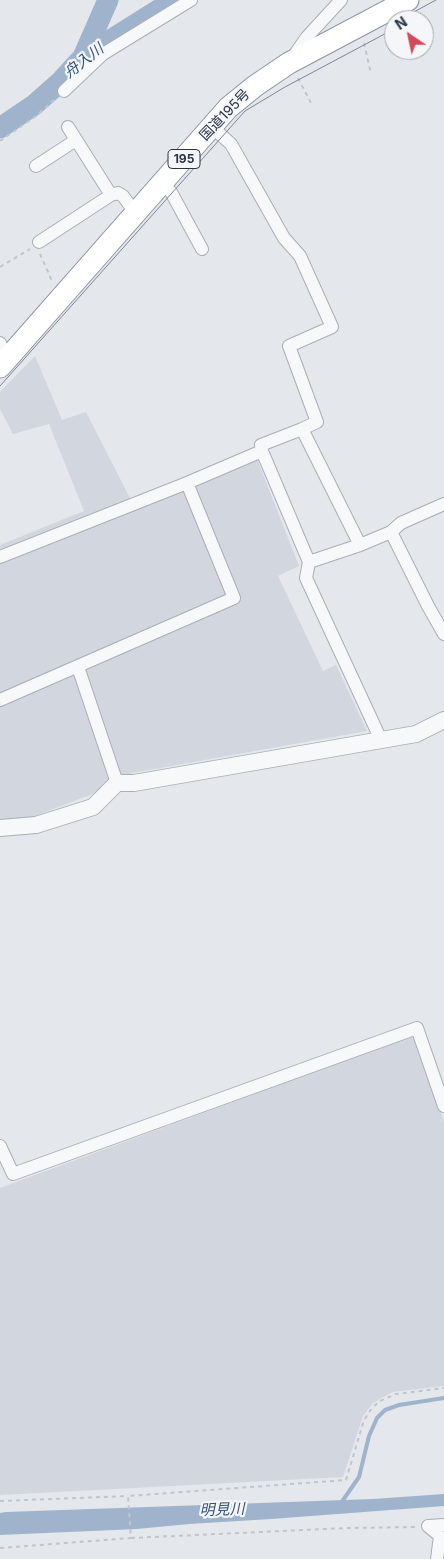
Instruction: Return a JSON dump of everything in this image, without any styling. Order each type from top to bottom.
[{"type":"highway","name":"国道195号","points":[[2,356],[60,299],[228,108],[255,86],[289,63],[408,0]]},
{"type":"street","points":[[64,91],[103,54],[191,0]]},
{"type":"street","points":[[289,63],[307,37],[341,0]]},
{"type":"street","points":[[68,127],[111,195]]},
{"type":"street","points":[[212,127],[231,144],[284,238],[300,256],[332,327],[289,346],[317,422],[261,445],[309,562],[306,578],[381,740]]},
{"type":"street","points":[[36,166],[76,140]]},
{"type":"street","points":[[162,184],[171,192],[202,250]]},
{"type":"street","points":[[37,244],[111,195],[118,193],[123,196],[136,214]]},
{"type":"street","points":[[302,429],[360,545]]},
{"type":"street","points":[[0,557],[187,483],[262,451]]},
{"type":"street","points":[[0,700],[234,598],[187,483]]},
{"type":"street","points":[[309,562],[360,545],[391,532],[401,523],[444,504]]},
{"type":"street","points":[[391,532],[444,634]]},
{"type":"street","points":[[78,667],[117,783]]},
{"type":"street","points":[[0,828],[36,825],[93,807],[117,783],[134,783],[416,734],[444,720]]},
{"type":"street","points":[[0,1146],[13,1174],[417,1028],[444,1106]]},
{"type":"street","points":[[428,1526],[444,1525]]},
{"type":"street","points":[[428,1526],[440,1536],[437,1559]]},
{"type":"path","points":[[358,27],[365,44],[371,74]]},
{"type":"path","points":[[289,63],[312,105]]},
{"type":"path","points":[[0,140],[36,116],[64,91]]},
{"type":"path","points":[[0,267],[37,244],[60,299]]},
{"type":"path","points":[[0,1501],[128,1496],[346,1480],[364,1420],[372,1408],[380,1401],[396,1394],[444,1388]]},
{"type":"path","points":[[128,1496],[131,1538]]},
{"type":"path","points":[[0,1548],[131,1538],[428,1526]]},
{"type":"shaded area","points":[[35,356],[62,420],[86,412],[136,510],[257,459],[299,566],[278,576],[323,671],[336,665],[367,731],[132,773],[90,795],[32,817],[0,820],[0,545],[84,511],[49,424],[13,434],[0,409],[0,392]]},
{"type":"shaded area","points":[[414,1035],[444,1121],[444,1386],[392,1392],[373,1403],[363,1416],[343,1477],[0,1495],[0,1188]]},
{"type":"water","name":"明見川","points":[[444,1494],[444,1506],[137,1529],[0,1535],[0,1513],[6,1512],[373,1499]]},
{"type":"waterway","points":[[83,57],[108,0]]},
{"type":"waterway","name":"舟入川","points":[[0,128],[34,105],[59,83],[82,58],[174,0]]},
{"type":"waterway","points":[[341,1503],[359,1477],[369,1436],[377,1418],[385,1410],[399,1405],[444,1398]]},
{"type":"tram line","points":[[418,10],[436,0]]},
{"type":"tram line","points":[[0,386],[245,111],[285,87],[384,34]]}]
